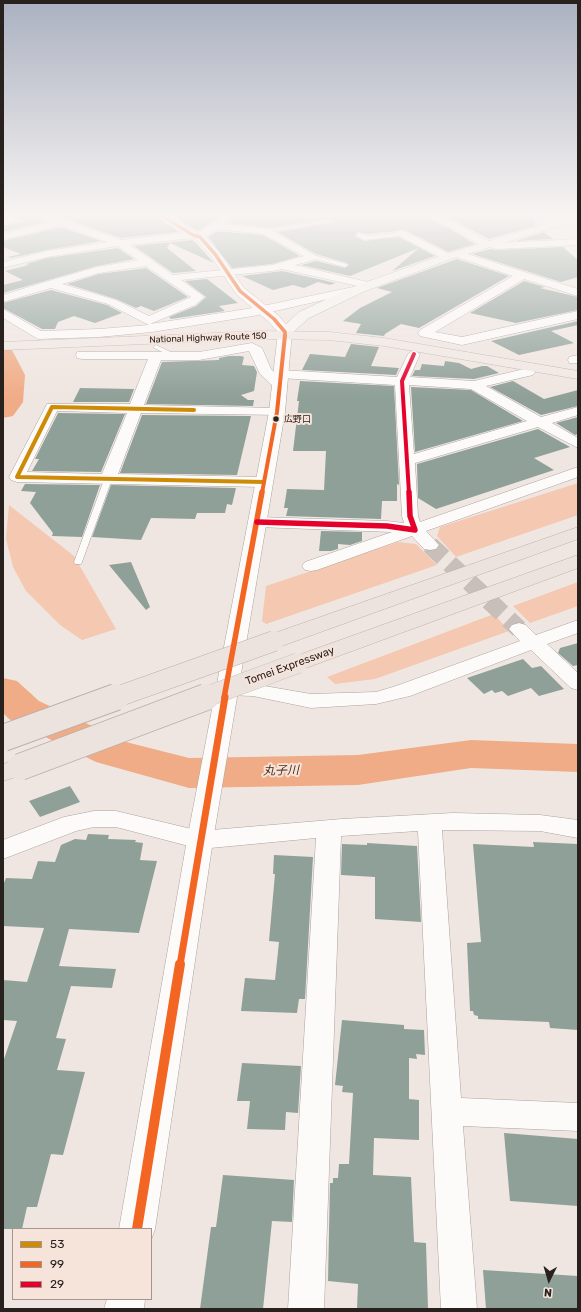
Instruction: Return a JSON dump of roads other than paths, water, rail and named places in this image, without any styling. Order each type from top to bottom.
[{"type":"highway","name":"National Highway Route 150","points":[[285,331],[384,342],[578,375]]},
{"type":"highway","name":"National Highway Route 150","points":[[3,340],[285,331],[384,335],[577,362]]},
{"type":"highway","name":"National Highway Route 150","points":[[3,346],[37,339]]},
{"type":"highway","points":[[3,738],[578,533]]},
{"type":"highway","name":"Tomei Expressway","points":[[11,770],[578,561]]},
{"type":"main road","points":[[285,331],[304,315],[316,308],[397,275]]},
{"type":"street","points":[[3,299],[79,275]]},
{"type":"street","points":[[150,325],[198,298],[167,275]]},
{"type":"street","points":[[171,278],[203,275]]},
{"type":"street","points":[[137,1228],[224,699],[277,412],[285,331],[240,291],[229,275]]},
{"type":"street","points":[[318,275],[365,287]]},
{"type":"street","points":[[525,275],[517,278],[424,333],[462,340],[578,315]]},
{"type":"street","points":[[527,275],[578,293]]},
{"type":"street","points":[[49,284],[112,302],[150,325]]},
{"type":"street","points":[[3,313],[37,339],[99,333],[262,311],[365,287]]},
{"type":"street","points":[[82,355],[156,351],[175,356],[199,356],[252,347],[257,351],[266,371],[280,380],[402,381],[474,385],[528,372]]},
{"type":"street","points":[[108,479],[136,409],[156,351]]},
{"type":"street","points":[[414,354],[402,381],[410,516],[414,530],[430,545]]},
{"type":"street","points":[[474,385],[578,444]]},
{"type":"street","points":[[264,482],[17,477],[52,407],[277,412]]},
{"type":"street","points":[[406,461],[578,411]]},
{"type":"street","points":[[311,566],[578,472]]},
{"type":"street","points":[[257,522],[387,526],[414,530]]},
{"type":"street","points":[[224,699],[253,690],[311,701],[376,698],[403,691],[578,626]]},
{"type":"street","points":[[519,629],[578,684]]},
{"type":"street","points":[[5,846],[72,823],[94,819],[116,820],[168,831],[203,827],[328,828],[429,822],[534,822],[578,829]]},
{"type":"street","points":[[429,822],[460,1309]]},
{"type":"street","points":[[306,1309],[328,828]]},
{"type":"street","points":[[448,1111],[578,1117]]},
{"type":"lane","points":[[78,562],[108,479]]},
{"type":"waterway","name":"丸子川","points":[[3,355],[12,375],[9,402],[3,410]]},
{"type":"waterway","name":"丸子川","points":[[3,690],[24,710],[111,752],[189,773],[358,770],[471,754],[578,758]]},
{"type":"tunnel","points":[[430,545],[519,629]]},
{"type":"place","name":"広野口","points":[[276,419]]}]
